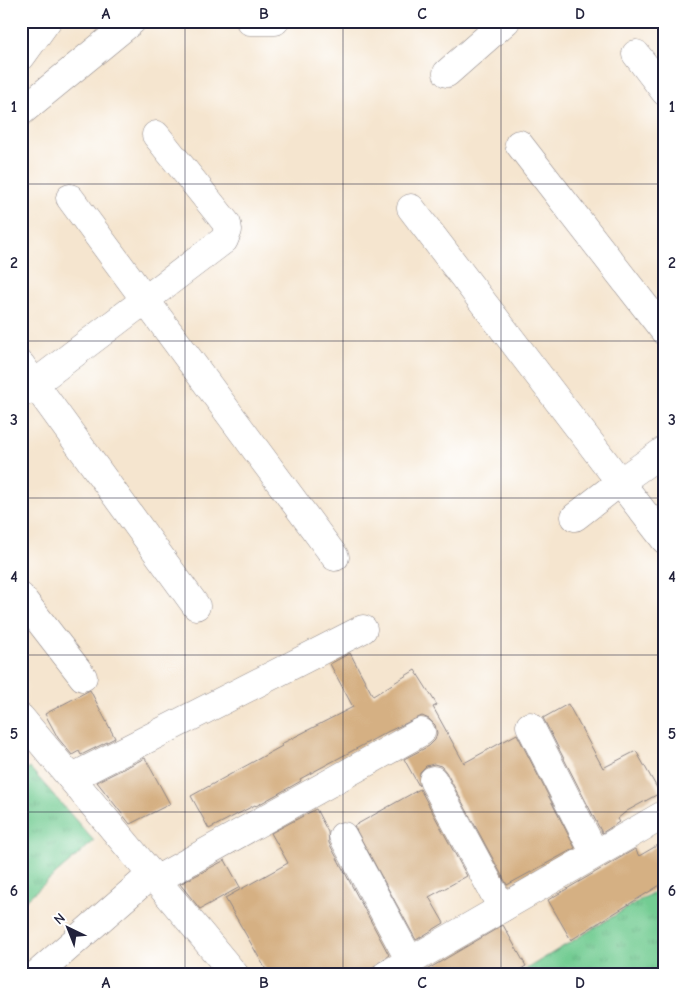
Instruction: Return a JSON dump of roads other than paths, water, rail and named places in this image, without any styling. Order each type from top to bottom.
[{"type":"street","points":[[21,58],[46,21]]},
{"type":"street","points":[[21,112],[132,21]]},
{"type":"street","points":[[250,21],[275,21]]},
{"type":"street","points":[[447,73],[506,21]]},
{"type":"street","points":[[636,54],[665,92]]},
{"type":"street","points":[[156,135],[227,224],[228,230],[224,240],[146,300],[26,381],[196,606]]},
{"type":"street","points":[[519,144],[665,332]]},
{"type":"street","points":[[70,198],[335,557]]},
{"type":"street","points":[[411,208],[665,540]]},
{"type":"street","points":[[575,516],[665,450]]},
{"type":"street","points":[[21,597],[83,677]]},
{"type":"street","points":[[72,778],[363,629]]},
{"type":"street","points":[[21,718],[154,877],[222,970]]},
{"type":"street","points":[[530,726],[595,854]]},
{"type":"street","points":[[36,975],[154,877],[420,732]]},
{"type":"street","points":[[433,780],[502,908]]},
{"type":"street","points":[[386,975],[665,814]]},
{"type":"street","points":[[343,836],[410,961]]}]
